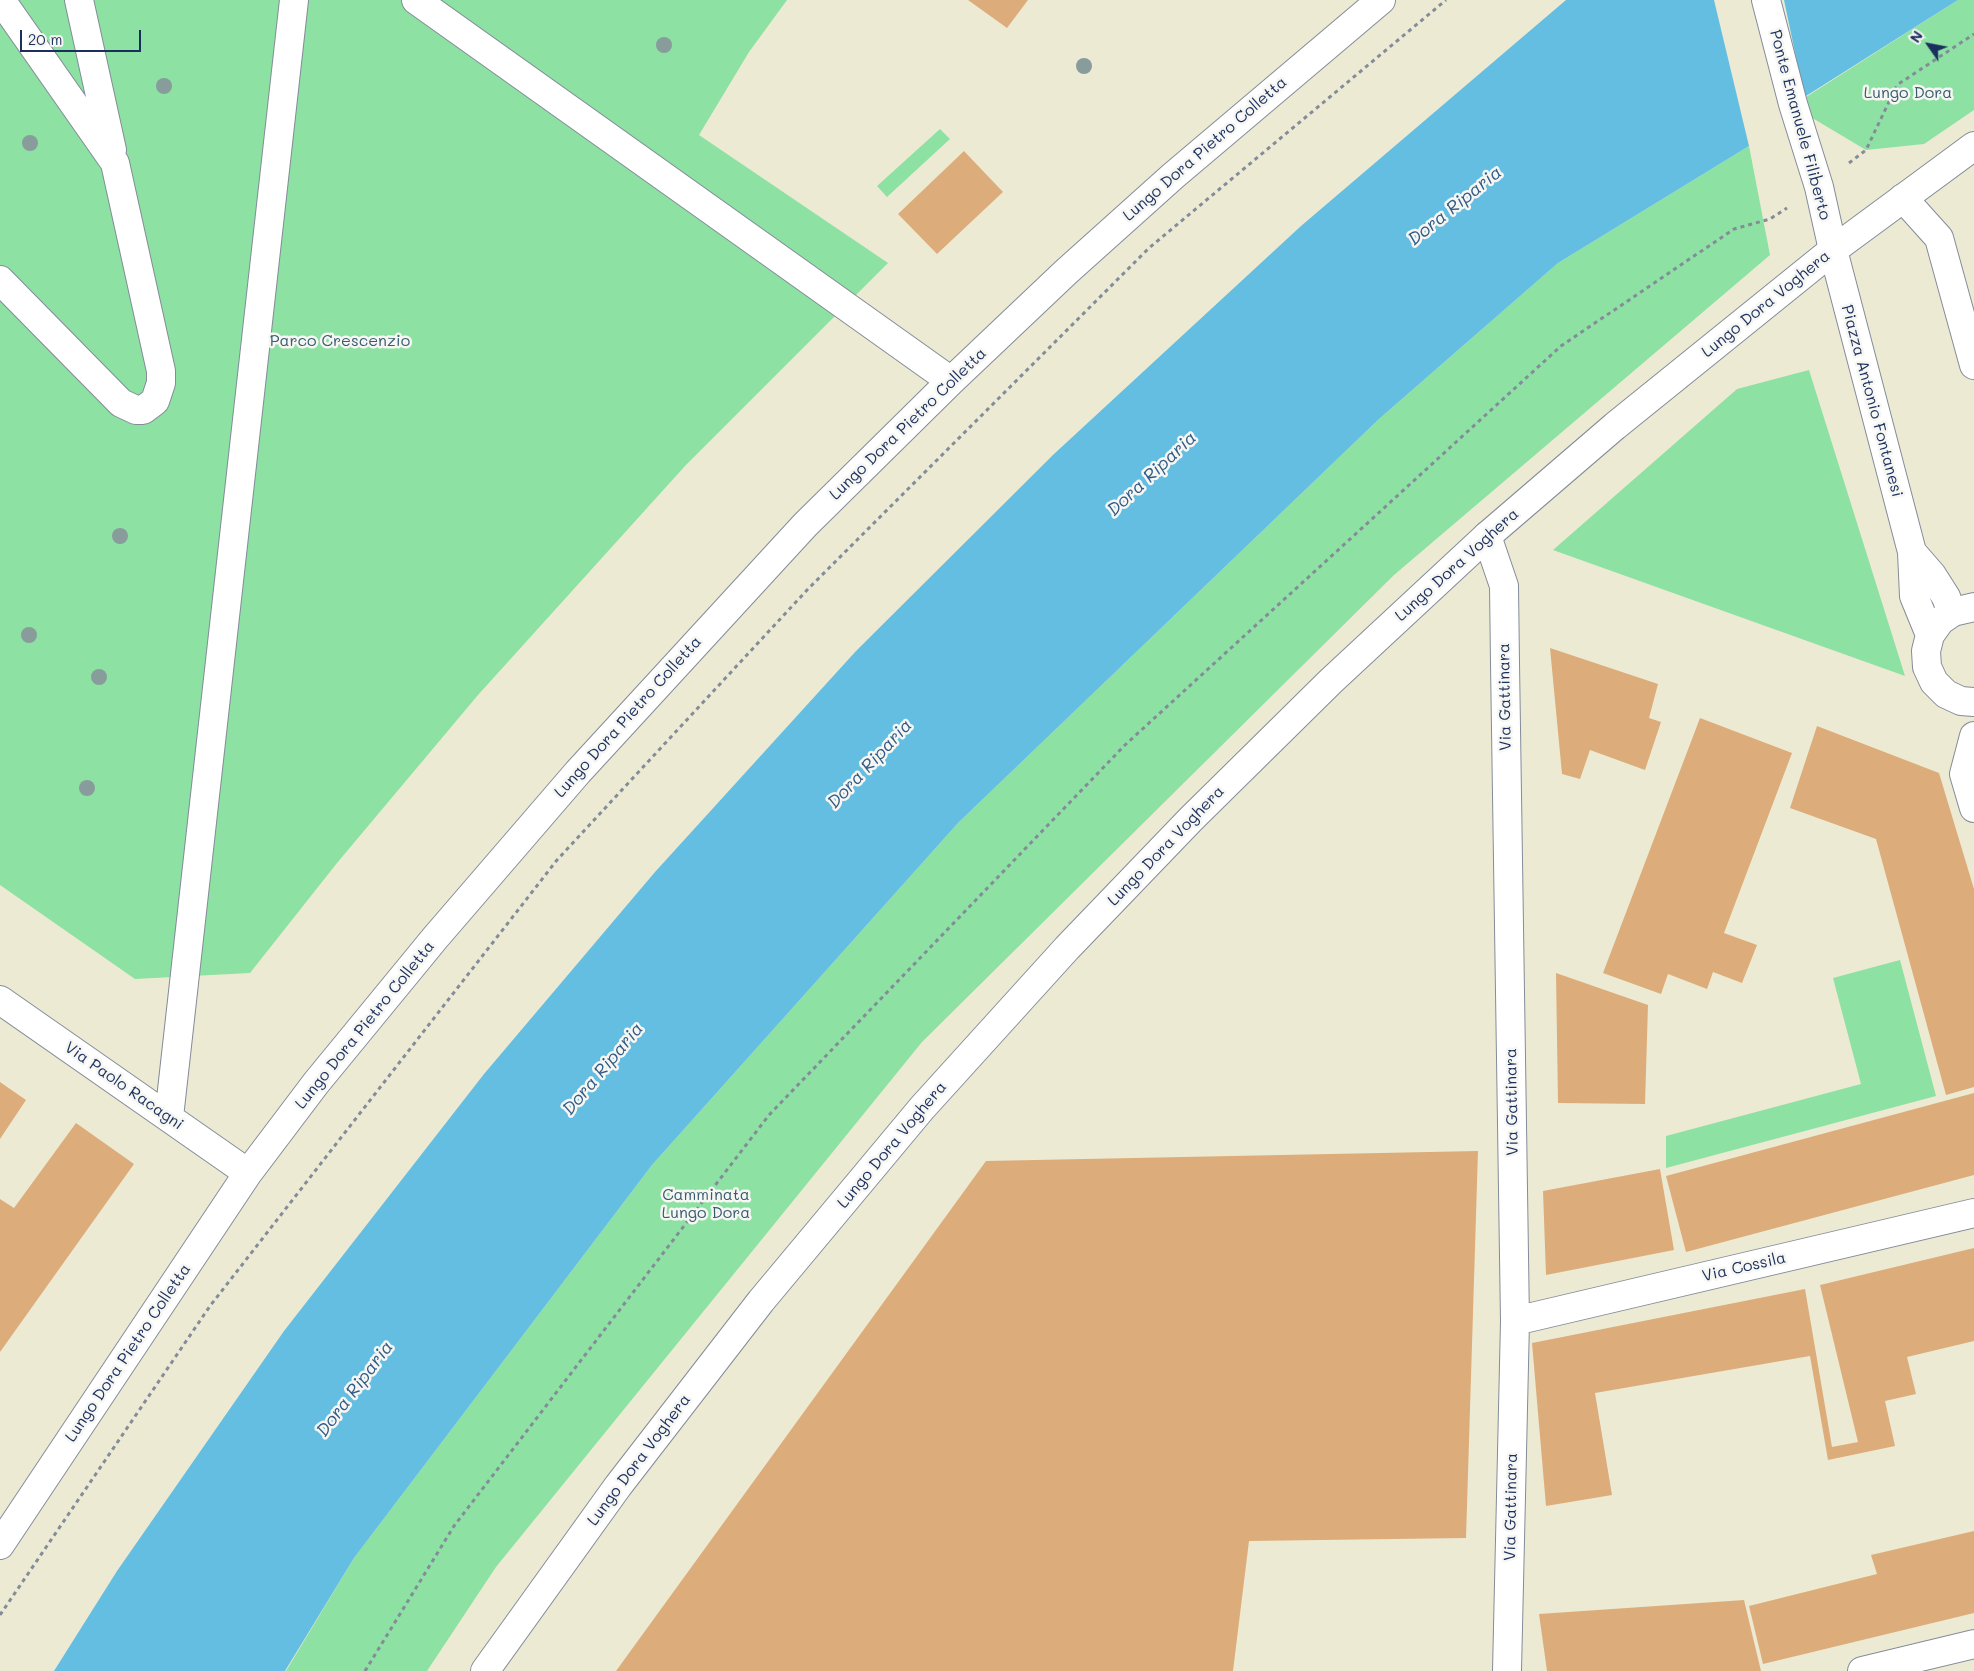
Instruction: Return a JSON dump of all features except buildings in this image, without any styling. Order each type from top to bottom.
[{"type":"street","points":[[0,280],[113,396],[136,410],[150,407],[159,392],[161,371],[78,0]]},
{"type":"street","points":[[169,1117],[294,0]]},
{"type":"street","points":[[416,0],[951,381]]},
{"type":"street","name":"Lungo Dora Pietro Colletta","points":[[0,1545],[248,1173],[316,1083],[435,938],[578,772],[805,525],[951,381],[1066,272],[1173,176],[1381,0]]},
{"type":"street","name":"Ponte Emanuele Filiberto","points":[[1766,0],[1793,104],[1819,187],[1833,250]]},
{"type":"street","points":[[1,1],[114,163]]},
{"type":"street","name":"Lungo Dora Voghera","points":[[485,1671],[618,1486],[755,1308],[922,1108],[1067,948],[1191,819],[1331,680],[1487,536],[1615,426],[1833,250],[1974,146]]},
{"type":"street","points":[[1904,198],[1939,238],[1974,365]]},
{"type":"street","name":"Piazza Antonio Fontanesi","points":[[1833,250],[1912,552],[1914,596],[1930,635]]},
{"type":"street","name":"Via Gattinara","points":[[1487,536],[1504,586],[1515,1321],[1507,1671]]},
{"type":"street","name":"Piazza Antonio Fontanesi","points":[[1912,552],[1932,575],[1946,597],[1963,610]]},
{"type":"street","points":[[1963,610],[1940,621],[1930,635],[1926,651],[1927,667],[1934,682],[1946,694],[1961,701],[1974,702]]},
{"type":"street","points":[[1974,736],[1964,774],[1974,808]]},
{"type":"street","name":"Via Paolo Racagni","points":[[0,1000],[248,1173]]},
{"type":"street","name":"Via Cossila","points":[[1515,1321],[1974,1213]]},
{"type":"street","points":[[1862,1671],[1974,1644]]},
{"type":"path","points":[[0,1614],[210,1306],[558,860],[808,589],[1149,248],[1446,0]]},
{"type":"path","points":[[365,1671],[454,1526],[770,1115],[1125,745],[1561,346],[1734,229],[1770,220],[1819,187],[1866,150],[1897,85],[1974,34]]},
{"type":"green space","name":"Parco Crescenzio","points":[[0,0],[787,0],[749,52],[699,135],[888,263],[685,466],[478,695],[337,863],[250,973],[135,979],[0,885]]},
{"type":"green space","name":"Lungo Dora","points":[[1958,0],[1974,0],[1974,110],[1924,144],[1866,150],[1809,116],[1806,97]]},
{"type":"green space","points":[[940,129],[950,139],[887,197],[877,186]]},
{"type":"green space","name":"Camminata Lungo Dora","points":[[1749,146],[1770,255],[1394,575],[922,1042],[496,1567],[427,1671],[286,1671],[354,1558],[652,1165],[958,823],[1379,419],[1558,263]]},
{"type":"green space","points":[[1809,370],[1905,676],[1553,550],[1737,389]]},
{"type":"green space","points":[[1900,960],[1936,1096],[1666,1168],[1666,1136],[1861,1084],[1833,978]]},
{"type":"water","name":"Dora Riparia","points":[[1566,0],[1958,0],[1806,96],[1749,146],[1558,263],[1379,419],[958,823],[652,1165],[354,1558],[285,1671],[54,1671],[117,1571],[284,1331],[484,1074],[655,872],[856,651],[1054,454],[1301,226]]},
{"type":"pier","points":[[1714,0],[1784,0],[1805,100],[1758,142],[1749,146]]}]
